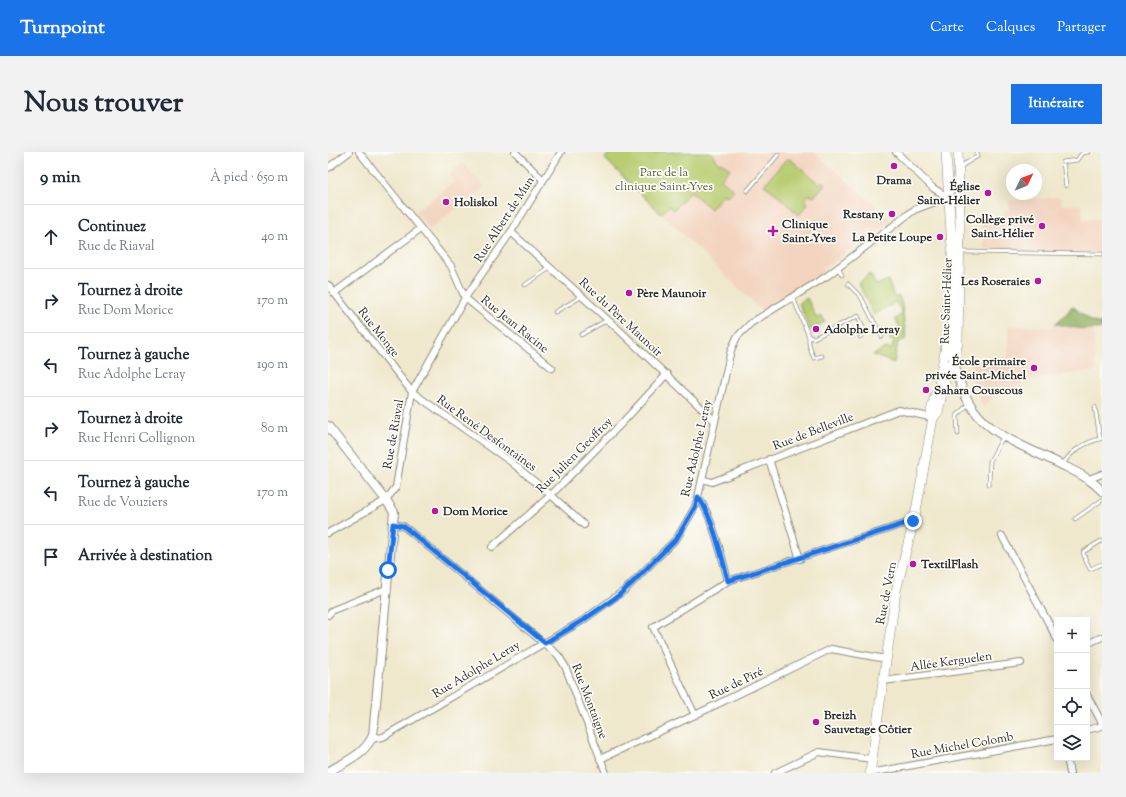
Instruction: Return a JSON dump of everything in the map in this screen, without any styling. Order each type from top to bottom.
[{"type":"main road","name":"Rue Saint-Hélier","points":[[946,152],[952,248],[950,305],[952,318],[951,348],[954,361]]},
{"type":"main road","name":"Rue Saint-Hélier","points":[[954,361],[958,342],[960,252],[958,152]]},
{"type":"main road","name":"Rue de Vern","points":[[870,773],[896,591],[913,521],[933,418],[931,411],[945,352],[950,305]]},
{"type":"main road","name":"Rue de Vern","points":[[933,418],[938,412],[946,375],[950,364],[954,361]]},
{"type":"street","points":[[328,168],[349,152]]},
{"type":"street","points":[[359,152],[451,266],[465,298]]},
{"type":"street","points":[[515,152],[543,180]]},
{"type":"street","name":"Rue Albert de Mun","points":[[465,298],[511,232],[560,152]]},
{"type":"street","points":[[896,152],[933,188],[949,198]]},
{"type":"street","name":"Rue Adolphe Leray","points":[[328,772],[365,748],[371,739],[383,737],[582,621],[618,596],[677,538],[695,507],[713,435],[731,350],[737,337],[747,326],[838,268],[914,210],[943,199],[960,198]]},
{"type":"street","points":[[334,293],[420,229]]},
{"type":"street","name":"Rue du Père Maunoir","points":[[511,232],[608,319],[715,421]]},
{"type":"street","name":"Rue Monge","points":[[328,286],[412,392]]},
{"type":"street","name":"Rue Jean Racine","points":[[465,298],[552,368]]},
{"type":"street","name":"Rue de Riaval","points":[[386,500],[396,487],[412,392],[465,298]]},
{"type":"street","points":[[954,361],[959,384],[968,403],[980,418],[1003,437],[1089,479],[1102,491]]},
{"type":"street","name":"Rue Julien Geoffroy","points":[[492,547],[551,495],[622,423],[667,374]]},
{"type":"street","name":"Rue René Desfontaines","points":[[412,392],[511,462],[584,525]]},
{"type":"street","name":"Rue de Belleville","points":[[702,479],[712,482],[899,410],[933,418]]},
{"type":"street","points":[[328,426],[394,512],[374,728],[371,739]]},
{"type":"street","points":[[769,459],[800,559]]},
{"type":"street","points":[[1089,479],[1102,474]]},
{"type":"street","points":[[698,497],[703,503],[710,521],[728,581]]},
{"type":"street","points":[[328,533],[386,500]]},
{"type":"street","points":[[695,715],[653,627],[728,581],[800,559],[913,521]]},
{"type":"street","name":"Rue Montaigne","points":[[393,524],[403,526],[412,533],[545,643],[562,660],[606,773]]},
{"type":"street","points":[[1002,536],[1054,633]]},
{"type":"street","points":[[328,615],[333,610],[386,589]]},
{"type":"street","points":[[1090,643],[1102,637]]},
{"type":"street","name":"Rue de Piré","points":[[600,760],[831,649],[886,659]]},
{"type":"street","name":"Allée Kerguelen","points":[[883,681],[1021,663]]},
{"type":"street","points":[[1090,701],[1102,724],[1090,729]]},
{"type":"street","name":"Rue Michel Colomb","points":[[870,773],[1054,740]]},
{"type":"street","points":[[775,773],[819,752],[872,759]]},
{"type":"street","points":[[1068,761],[1070,773]]},
{"type":"lane","points":[[959,171],[964,165],[978,156],[977,152]]},
{"type":"lane","points":[[1066,186],[1063,162],[1077,160],[1082,154],[1088,152]]},
{"type":"lane","points":[[747,191],[778,155]]},
{"type":"lane","points":[[960,252],[1102,254]]},
{"type":"lane","points":[[524,285],[550,268]]},
{"type":"lane","points":[[838,268],[842,275]]},
{"type":"lane","points":[[848,284],[861,297],[882,337]]},
{"type":"lane","points":[[555,312],[582,296]]},
{"type":"lane","points":[[793,297],[809,337],[808,341],[814,358],[822,356]]},
{"type":"lane","points":[[809,337],[814,338],[858,316],[865,332],[860,337]]},
{"type":"lane","points":[[581,336],[608,319]]},
{"type":"lane","points":[[958,434],[957,416],[968,403]]},
{"type":"lane","points":[[1062,465],[1069,455],[1079,447],[1101,439],[1095,407]]},
{"type":"lane","points":[[989,484],[990,461],[1003,437]]},
{"type":"lane","points":[[1075,519],[1102,500]]},
{"type":"lane","points":[[1101,542],[1083,552],[1090,569],[1102,564]]},
{"type":"shaded area","name":"Clinique Saint-Yves","points":[[610,152],[814,152],[892,220],[877,231],[873,227],[867,232],[870,235],[828,265],[823,266],[823,272],[761,310],[605,159]]},
{"type":"shaded area","name":"Holiskol","points":[[462,163],[485,187],[429,229],[415,211],[455,182],[449,174]]},
{"type":"shaded area","name":"Collège privé Saint-Hélier","points":[[1061,197],[1062,205],[1082,205],[1083,219],[1102,219],[1102,252],[1029,251],[984,248],[984,230],[982,230],[981,221],[989,220],[1004,214],[1004,210],[1010,210],[1009,200],[1042,200],[1042,198]]},
{"type":"shaded area","name":"École primaire privée Saint-Michel","points":[[1008,326],[1094,328],[1096,371],[1027,380],[1019,387],[996,393],[984,407],[981,404],[973,379],[972,362],[1008,358]]},
{"type":"green space","name":"Parc de la clinique Saint-Yves","points":[[610,152],[710,152],[716,157],[715,158],[717,161],[720,163],[721,162],[730,169],[721,179],[734,190],[728,196],[724,194],[711,209],[690,191],[674,210],[669,206],[661,214],[605,159]]},
{"type":"green space","points":[[787,158],[819,184],[822,181],[825,184],[814,197],[810,195],[806,196],[805,200],[808,204],[799,215],[764,185]]},
{"type":"green space","points":[[870,274],[876,285],[888,280],[894,297],[899,296],[902,305],[906,339],[898,342],[894,363],[873,355],[886,348],[892,349],[894,341],[890,340],[890,337],[901,330],[895,319],[903,314],[896,302],[874,315],[858,283]]},
{"type":"green space","points":[[807,298],[817,319],[822,316],[825,322],[810,330],[799,303]]},
{"type":"green space","points":[[1072,306],[1093,322],[1102,324],[1102,329],[1083,329],[1055,324]]},
{"type":"place","name":"Drama","points":[[894,166]]},
{"type":"place","name":"Église Saint-Hélier","points":[[988,193]]},
{"type":"place","name":"Holiskol","points":[[446,202]]},
{"type":"place","name":"Restany","points":[[892,214]]},
{"type":"place","name":"Collège privé Saint-Hélier","points":[[1042,226]]},
{"type":"place","name":"Clinique Saint-Yves","points":[[773,231]]},
{"type":"place","name":"La Petite Loupe","points":[[940,237]]},
{"type":"place","name":"Les Roseraies","points":[[1038,281]]},
{"type":"place","name":"Père Maunoir","points":[[629,293]]},
{"type":"place","name":"Adolphe Leray","points":[[816,329]]},
{"type":"place","name":"École primaire privée Saint-Michel","points":[[1034,368]]},
{"type":"place","name":"Sahara Couscous","points":[[926,390]]},
{"type":"place","name":"Dom Morice","points":[[435,511]]},
{"type":"place","name":"TextilFlash","points":[[913,564]]},
{"type":"place","name":"Breizh Sauvetage Côtier","points":[[816,722]]},
{"type":"route","points":[[388,570],[393,524],[403,526],[545,643],[582,621],[618,596],[631,584],[677,538],[695,507],[698,497],[703,503],[710,521],[728,581],[800,559],[913,521]]}]
